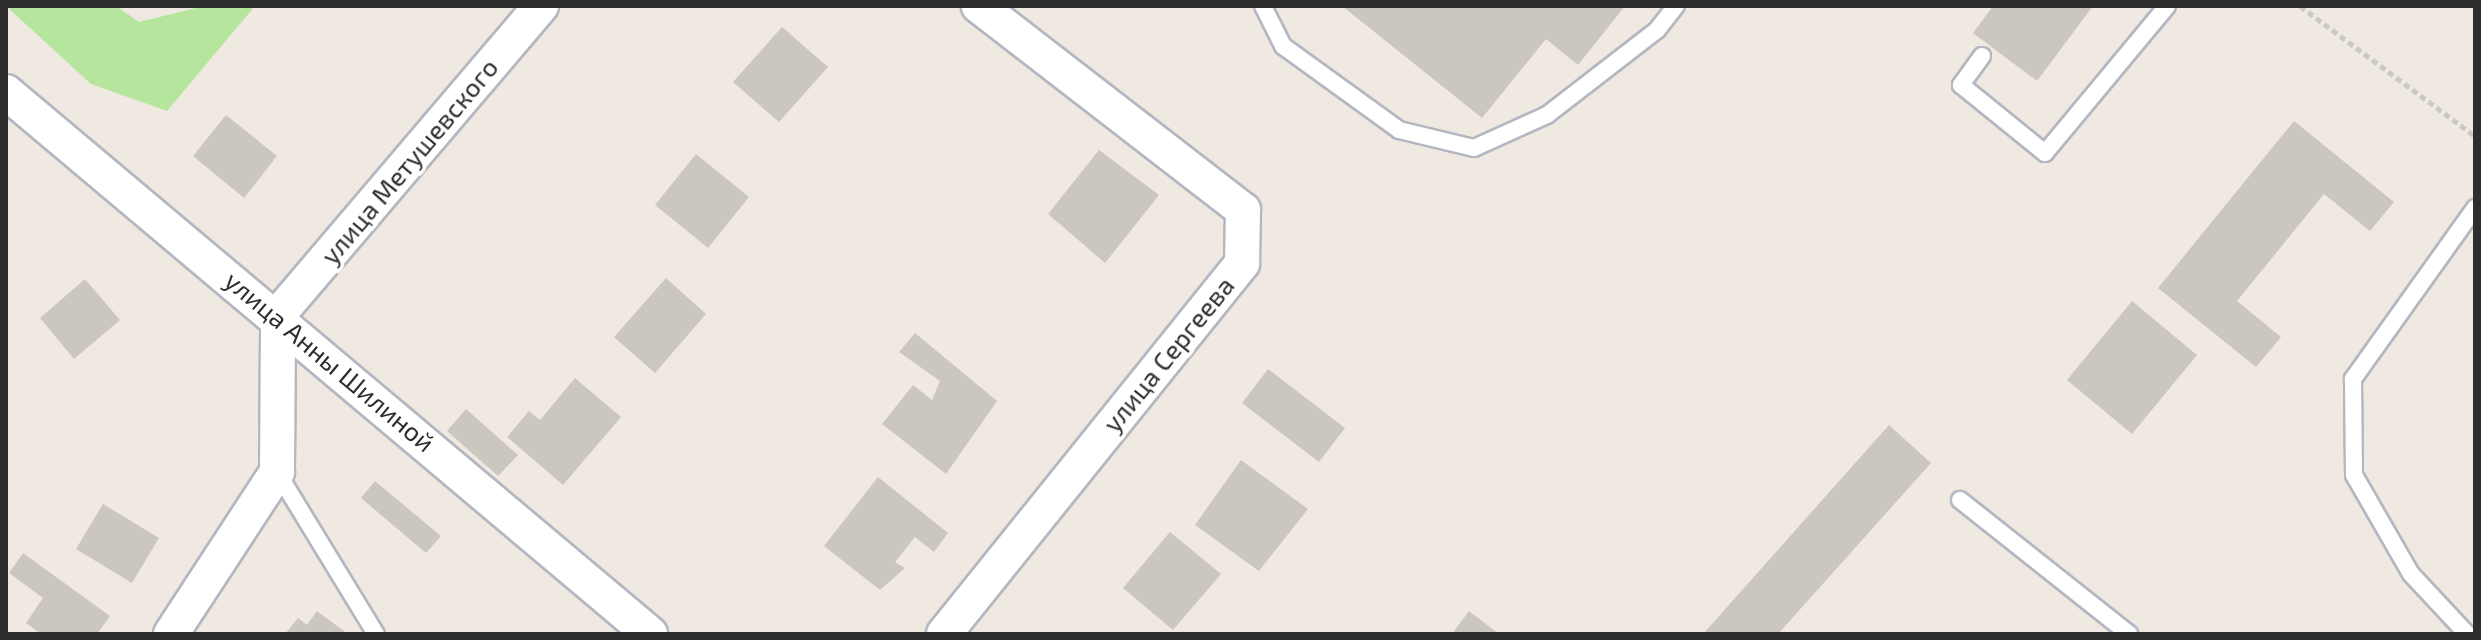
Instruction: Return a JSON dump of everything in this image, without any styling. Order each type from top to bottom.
[{"type":"street","name":"улица Метушевского","points":[[278,315],[541,6]]},
{"type":"street","name":"улица Сергеева","points":[[944,634],[1242,263],[1243,210],[979,6]]},
{"type":"street","name":"улица Анны Шилиной","points":[[6,92],[278,315],[642,631]]},
{"type":"street","points":[[171,634],[277,472],[278,315]]},
{"type":"lane","points":[[1263,6],[1283,46],[1399,130],[1474,148],[1547,115],[1657,30],[1676,6]]},
{"type":"lane","points":[[1982,56],[1961,85],[2045,153],[2167,6]]},
{"type":"lane","points":[[2467,634],[2411,574],[2354,475],[2353,379],[2475,208]]},
{"type":"lane","points":[[277,472],[376,634]]},
{"type":"lane","points":[[1960,500],[2129,634]]},
{"type":"path","points":[[2300,6],[2475,136]]},
{"type":"green space","points":[[6,6],[116,6],[139,22],[204,6],[255,6],[167,111],[91,84]]},
{"type":"building","points":[[1342,6],[1625,6],[1578,65],[1546,39],[1482,118]]},
{"type":"building","points":[[1993,6],[2093,6],[2037,81],[1973,33]]},
{"type":"building","points":[[782,27],[828,67],[779,122],[733,82]]},
{"type":"building","points":[[226,115],[277,156],[244,198],[193,156]]},
{"type":"building","points":[[2294,121],[2394,202],[2370,231],[2324,194],[2237,301],[2281,337],[2256,367],[2158,288]]},
{"type":"building","points":[[1099,150],[1159,195],[1105,263],[1048,214]]},
{"type":"building","points":[[696,154],[749,197],[708,248],[655,205]]},
{"type":"building","points":[[666,278],[706,314],[655,373],[614,337]]},
{"type":"building","points":[[85,279],[120,320],[74,359],[40,318]]},
{"type":"building","points":[[2132,301],[2197,355],[2132,434],[2067,380]]},
{"type":"building","points":[[915,333],[997,401],[946,474],[882,424],[913,385],[932,400],[940,381],[899,352]]},
{"type":"building","points":[[1268,369],[1345,428],[1319,462],[1242,403]]},
{"type":"building","points":[[575,378],[621,417],[563,485],[507,437],[529,411],[540,420]]},
{"type":"building","points":[[466,409],[518,455],[498,476],[447,431]]},
{"type":"building","points":[[1889,425],[1931,463],[1778,634],[1703,634]]},
{"type":"building","points":[[1241,460],[1308,509],[1259,571],[1195,525]]},
{"type":"building","points":[[878,477],[948,533],[934,552],[915,537],[895,562],[905,568],[880,590],[824,546]]},
{"type":"building","points":[[375,481],[441,536],[426,553],[361,498]]},
{"type":"building","points":[[103,504],[159,538],[132,583],[76,549]]},
{"type":"building","points":[[1170,532],[1221,574],[1173,630],[1123,588]]},
{"type":"building","points":[[23,553],[110,616],[97,634],[41,634],[26,623],[43,598],[9,573]]},
{"type":"building","points":[[317,611],[348,634],[285,634],[298,618],[307,625]]},
{"type":"building","points":[[1469,611],[1499,634],[1452,634]]}]
